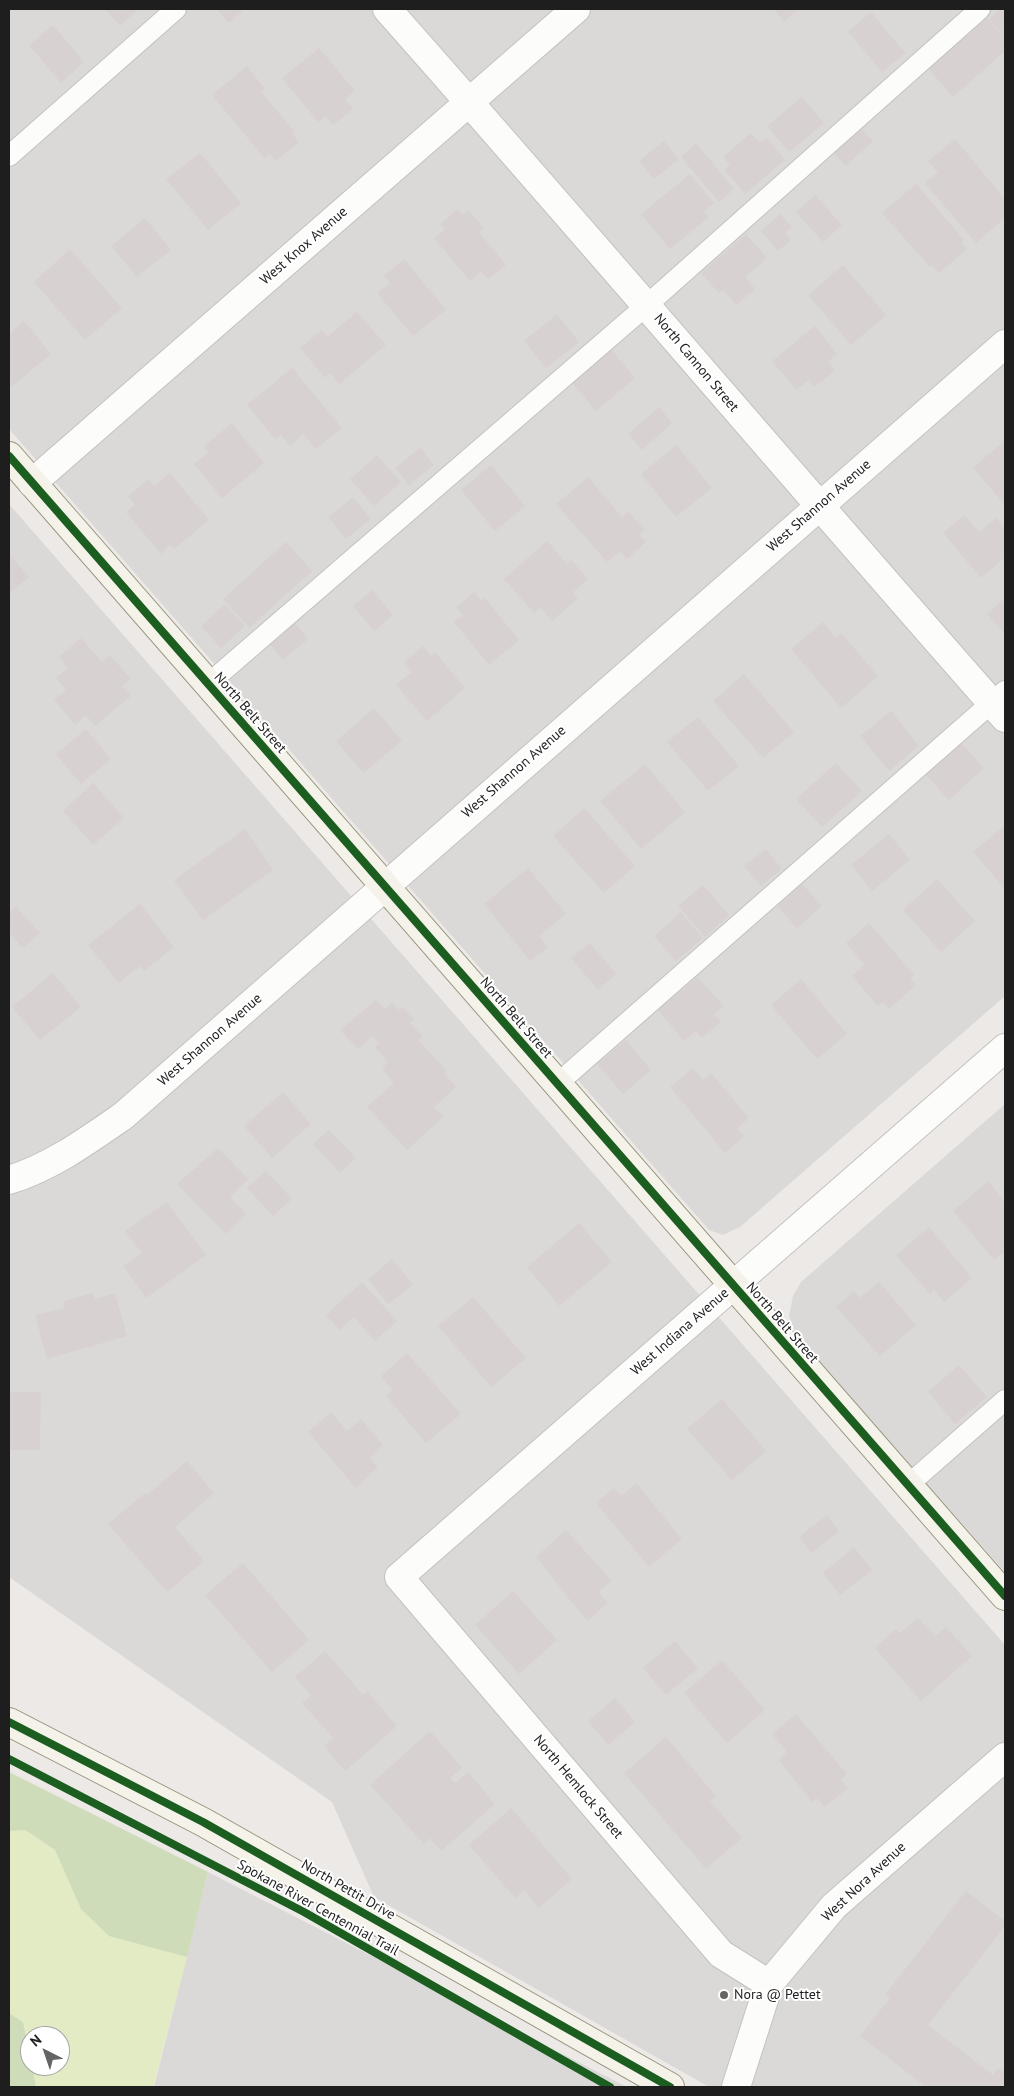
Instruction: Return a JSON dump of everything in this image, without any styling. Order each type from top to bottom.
[{"type":"street","name":"North Cannon Street","points":[[387,9],[647,305],[818,507],[1001,704]]},
{"type":"street","name":"West Knox Avenue","points":[[32,483],[576,9]]},
{"type":"street","name":"West Shannon Avenue","points":[[9,1180],[29,1174],[71,1152],[123,1116],[1005,344]]},
{"type":"street","name":"North Belt Street","points":[[9,456],[1005,1596]]},
{"type":"street","name":"West Indiana Avenue","points":[[399,1578],[1005,1048]]},
{"type":"street","name":"North Hemlock Street","points":[[399,1578],[721,1954],[769,1984]]},
{"type":"street","name":"North Pettit Drive","points":[[9,1722],[203,1822],[670,2087]]},
{"type":"street","name":"West Nora Avenue","points":[[736,2087],[769,1984],[834,1906],[1005,1757]]},
{"type":"lane","points":[[9,156],[176,9]]},
{"type":"lane","points":[[208,684],[647,305],[980,9]]},
{"type":"lane","points":[[557,1084],[1001,704]]},
{"type":"lane","points":[[908,1485],[1005,1400]]},
{"type":"shaded area","points":[[9,9],[1005,9],[1005,996],[740,1227],[723,1235],[709,1230],[9,429]]},
{"type":"shaded area","points":[[9,504],[1005,1645],[1005,2087],[709,2087],[374,1897],[332,1802],[9,1577]]},
{"type":"shaded area","points":[[1005,1104],[1005,1572],[796,1336],[789,1316],[793,1296],[801,1282]]},
{"type":"shaded area","points":[[208,1872],[627,2087],[154,2087]]},
{"type":"green space","points":[[9,1772],[208,1872],[187,1957],[109,1936],[81,1909],[55,1850],[25,1830],[9,1831]]},
{"type":"green space","points":[[25,1830],[55,1850],[81,1909],[109,1936],[187,1957],[153,2087],[36,2087],[33,2076],[70,2076],[70,2026],[24,2026],[23,2022],[9,2013],[9,1831]]},
{"type":"green space","points":[[9,2013],[23,2022],[24,2026],[20,2026],[20,2076],[34,2076],[36,2087],[9,2087]]},
{"type":"building","points":[[105,9],[139,9],[120,26]]},
{"type":"building","points":[[216,9],[245,9],[229,23]]},
{"type":"building","points":[[773,9],[799,9],[784,21]]},
{"type":"building","points":[[1000,9],[1005,9],[1005,37],[989,19]]},
{"type":"building","points":[[871,12],[905,53],[882,72],[848,32]]},
{"type":"building","points":[[984,15],[1005,38],[1005,51],[953,97],[926,66]]},
{"type":"building","points":[[53,25],[84,62],[61,83],[29,45]]},
{"type":"building","points":[[319,48],[355,91],[345,99],[353,109],[333,125],[326,116],[318,122],[282,78]]},
{"type":"building","points":[[247,66],[265,89],[261,92],[294,131],[292,134],[299,142],[276,161],[270,154],[265,159],[212,95]]},
{"type":"building","points":[[802,97],[824,123],[789,152],[767,126]]},
{"type":"building","points":[[859,126],[873,141],[846,166],[832,151]]},
{"type":"building","points":[[751,133],[760,143],[767,138],[785,160],[745,194],[725,170],[730,165],[723,157]]},
{"type":"building","points":[[955,139],[1005,199],[1005,218],[976,243],[925,183],[938,172],[928,161]]},
{"type":"building","points":[[664,141],[679,159],[654,179],[639,161]]},
{"type":"building","points":[[696,143],[734,189],[719,202],[681,157]]},
{"type":"building","points":[[200,153],[241,203],[208,230],[166,179]]},
{"type":"building","points":[[690,174],[714,203],[704,211],[709,217],[670,249],[641,214]]},
{"type":"building","points":[[916,184],[964,240],[961,242],[967,249],[939,273],[932,265],[930,267],[882,213]]},
{"type":"building","points":[[815,195],[842,225],[823,242],[796,212]]},
{"type":"building","points":[[458,209],[463,214],[468,210],[484,228],[479,232],[506,265],[488,279],[481,271],[470,281],[434,238],[445,230],[440,224]]},
{"type":"building","points":[[780,214],[792,227],[785,233],[791,240],[778,251],[761,231]]},
{"type":"building","points":[[145,218],[171,250],[137,277],[111,246]]},
{"type":"building","points":[[746,234],[767,258],[745,277],[755,289],[736,305],[723,290],[719,293],[701,273]]},
{"type":"building","points":[[70,249],[122,308],[85,340],[34,282]]},
{"type":"building","points":[[404,259],[446,310],[413,336],[377,293],[390,283],[384,276]]},
{"type":"building","points":[[843,265],[886,315],[851,345],[808,295]]},
{"type":"building","points":[[357,312],[386,345],[339,384],[330,373],[325,378],[300,348],[322,330],[327,337]]},
{"type":"building","points":[[557,314],[579,342],[546,368],[524,341]]},
{"type":"building","points":[[24,321],[51,354],[12,386],[9,381],[9,334]]},
{"type":"building","points":[[815,326],[837,354],[828,362],[835,371],[814,387],[809,380],[796,390],[772,361]]},
{"type":"building","points":[[608,346],[635,378],[596,411],[569,379]]},
{"type":"building","points":[[292,368],[342,428],[316,449],[303,434],[290,446],[281,435],[275,439],[247,405]]},
{"type":"building","points":[[659,407],[672,423],[642,450],[628,434]]},
{"type":"building","points":[[232,423],[264,463],[222,498],[194,464],[209,452],[204,446]]},
{"type":"building","points":[[1005,440],[1005,505],[973,468]]},
{"type":"building","points":[[676,445],[712,488],[676,517],[641,474]]},
{"type":"building","points":[[420,448],[434,465],[409,485],[395,468]]},
{"type":"building","points":[[377,455],[401,482],[374,506],[350,479]]},
{"type":"building","points":[[491,465],[525,506],[495,531],[461,490]]},
{"type":"building","points":[[170,473],[209,520],[174,549],[170,545],[161,554],[126,512],[135,505],[128,496],[149,479],[154,486]]},
{"type":"building","points":[[588,477],[622,517],[628,512],[645,530],[639,535],[646,542],[627,559],[620,551],[607,562],[556,504]]},
{"type":"building","points":[[353,497],[371,519],[346,539],[328,517]]},
{"type":"building","points":[[964,515],[979,532],[996,518],[1005,529],[1005,557],[981,578],[943,533]]},
{"type":"building","points":[[547,541],[567,564],[571,560],[588,579],[573,592],[578,598],[552,621],[540,607],[534,613],[504,579]]},
{"type":"building","points":[[286,542],[312,571],[249,628],[223,599]]},
{"type":"building","points":[[9,554],[29,577],[9,594]]},
{"type":"building","points":[[372,590],[393,615],[374,631],[353,606]]},
{"type":"building","points":[[474,592],[481,601],[485,598],[519,640],[489,665],[454,622],[463,615],[456,607]]},
{"type":"building","points":[[1005,598],[1005,634],[987,614]]},
{"type":"building","points":[[225,604],[245,626],[221,648],[201,626]]},
{"type":"building","points":[[823,622],[836,638],[841,633],[878,676],[841,708],[791,649]]},
{"type":"building","points":[[295,623],[308,639],[283,660],[270,645]]},
{"type":"building","points":[[81,638],[102,662],[110,655],[131,679],[122,686],[131,696],[95,726],[86,715],[75,725],[54,700],[66,690],[56,678],[68,668],[59,657]]},
{"type":"building","points":[[423,646],[431,656],[435,652],[465,688],[427,721],[396,685],[412,672],[404,662]]},
{"type":"building","points":[[744,674],[794,732],[763,758],[713,701]]},
{"type":"building","points":[[374,708],[402,741],[363,773],[336,741]]},
{"type":"building","points":[[891,711],[919,746],[889,771],[860,736]]},
{"type":"building","points":[[698,717],[739,766],[708,791],[667,742]]},
{"type":"building","points":[[86,729],[111,759],[81,784],[56,754]]},
{"type":"building","points":[[960,742],[984,768],[949,800],[925,774]]},
{"type":"building","points":[[836,763],[862,791],[822,827],[796,799]]},
{"type":"building","points":[[645,764],[685,812],[641,849],[600,801]]},
{"type":"building","points":[[93,783],[124,818],[93,845],[63,811]]},
{"type":"building","points":[[584,808],[635,866],[604,893],[553,836]]},
{"type":"building","points":[[1005,825],[1005,889],[973,852]]},
{"type":"building","points":[[245,829],[273,870],[203,920],[174,880]]},
{"type":"building","points":[[889,834],[910,860],[872,891],[851,865]]},
{"type":"building","points":[[766,849],[782,869],[761,886],[744,866]]},
{"type":"building","points":[[528,868],[566,914],[539,936],[548,947],[530,961],[484,904]]},
{"type":"building","points":[[937,879],[975,921],[941,952],[903,910]]},
{"type":"building","points":[[802,884],[822,906],[797,928],[777,906]]},
{"type":"building","points":[[703,885],[729,915],[705,937],[678,906]]},
{"type":"building","points":[[140,904],[174,947],[144,971],[140,966],[119,983],[88,945]]},
{"type":"building","points":[[16,907],[40,933],[23,948],[9,933],[9,913]]},
{"type":"building","points":[[681,912],[703,938],[676,961],[654,936]]},
{"type":"building","points":[[869,923],[914,975],[910,979],[916,985],[889,1009],[883,1002],[878,1006],[852,976],[865,965],[846,943]]},
{"type":"building","points":[[590,943],[616,974],[598,990],[571,958]]},
{"type":"building","points":[[53,973],[81,1007],[40,1040],[12,1007]]},
{"type":"building","points":[[697,977],[724,1006],[714,1014],[721,1022],[702,1038],[696,1031],[684,1041],[658,1010]]},
{"type":"building","points":[[801,979],[847,1034],[817,1059],[771,1005]]},
{"type":"building","points":[[376,1000],[385,1009],[392,1003],[399,1010],[402,1007],[414,1019],[410,1023],[423,1036],[418,1040],[446,1070],[444,1073],[456,1087],[434,1107],[443,1117],[407,1150],[367,1107],[394,1083],[382,1069],[388,1062],[375,1047],[379,1043],[372,1036],[358,1049],[340,1030]]},
{"type":"building","points":[[626,1040],[651,1070],[623,1094],[597,1064]]},
{"type":"building","points":[[693,1068],[703,1080],[712,1074],[749,1118],[737,1128],[744,1136],[725,1153],[670,1087]]},
{"type":"building","points":[[283,1092],[311,1124],[272,1158],[244,1126]]},
{"type":"building","points":[[329,1130],[356,1158],[340,1173],[313,1144]]},
{"type":"building","points":[[218,1148],[248,1179],[230,1197],[246,1214],[226,1234],[177,1184]]},
{"type":"building","points":[[266,1171],[292,1199],[273,1216],[247,1188]]},
{"type":"building","points":[[988,1181],[1005,1202],[1005,1251],[994,1260],[953,1211]]},
{"type":"building","points":[[167,1202],[206,1255],[146,1298],[123,1266],[142,1253],[125,1231]]},
{"type":"building","points":[[579,1223],[612,1262],[559,1306],[527,1267]]},
{"type":"building","points":[[929,1227],[972,1278],[944,1302],[934,1290],[930,1294],[896,1255]]},
{"type":"building","points":[[392,1259],[413,1285],[388,1304],[368,1279]]},
{"type":"building","points":[[362,1282],[397,1321],[375,1341],[354,1317],[339,1330],[326,1315]]},
{"type":"building","points":[[879,1282],[916,1325],[880,1356],[836,1307],[854,1291],[860,1298]]},
{"type":"building","points":[[93,1293],[95,1299],[115,1293],[127,1336],[47,1359],[35,1315],[65,1308],[63,1301]]},
{"type":"building","points":[[473,1297],[526,1358],[491,1387],[438,1326]]},
{"type":"building","points":[[407,1353],[461,1414],[426,1443],[386,1396],[393,1390],[381,1376]]},
{"type":"building","points":[[959,1365],[987,1397],[955,1424],[928,1392]]},
{"type":"building","points":[[9,1392],[41,1392],[40,1450],[9,1450]]},
{"type":"building","points":[[722,1399],[766,1451],[732,1480],[687,1429]]},
{"type":"building","points":[[331,1412],[347,1431],[361,1419],[383,1445],[370,1458],[378,1467],[356,1488],[308,1432]]},
{"type":"building","points":[[187,1461],[214,1493],[175,1527],[204,1561],[167,1592],[108,1524],[145,1493],[147,1495]]},
{"type":"building","points":[[636,1483],[682,1539],[649,1567],[596,1503],[614,1488],[621,1496]]},
{"type":"building","points":[[827,1515],[839,1531],[812,1553],[799,1537]]},
{"type":"building","points":[[566,1530],[612,1581],[598,1592],[608,1603],[587,1621],[536,1557]]},
{"type":"building","points":[[854,1547],[872,1570],[840,1595],[823,1573]]},
{"type":"building","points":[[243,1563],[309,1640],[272,1672],[205,1595]]},
{"type":"building","points":[[513,1591],[557,1640],[519,1674],[475,1625]]},
{"type":"building","points":[[918,1618],[935,1636],[946,1627],[972,1656],[921,1701],[875,1648],[896,1629],[900,1633]]},
{"type":"building","points":[[675,1641],[698,1668],[666,1695],[643,1668]]},
{"type":"building","points":[[325,1651],[363,1695],[367,1691],[397,1726],[345,1771],[324,1746],[333,1738],[302,1703],[311,1696],[295,1677]]},
{"type":"building","points":[[722,1660],[765,1710],[727,1743],[684,1693]]},
{"type":"building","points":[[615,1698],[635,1722],[608,1745],[588,1721]]},
{"type":"building","points":[[796,1714],[847,1774],[841,1780],[848,1788],[824,1807],[817,1798],[812,1802],[779,1760],[787,1752],[772,1734]]},
{"type":"building","points":[[430,1731],[462,1768],[450,1778],[455,1783],[468,1772],[495,1804],[441,1851],[430,1838],[424,1844],[370,1785]]},
{"type":"building","points":[[666,1737],[716,1796],[710,1801],[742,1838],[706,1869],[624,1773]]},
{"type":"building","points":[[511,1808],[572,1879],[539,1908],[524,1890],[515,1898],[469,1845]]},
{"type":"building","points":[[966,1891],[1005,1921],[1005,1926],[928,2025],[993,2075],[998,2068],[1005,2074],[1005,2087],[926,2087],[860,2036],[890,1998],[885,1995]]},
{"type":"cycle path","points":[[9,456],[1005,1596]]},
{"type":"cycle path","name":"Spokane River Centennial Trail","points":[[9,1722],[203,1822],[670,2087]]},
{"type":"cycle path","name":"Spokane River Centennial Trail","points":[[9,1759],[304,1912],[610,2087]]},
{"type":"place","name":"Nora @ Pettet","points":[[724,1995]]}]
